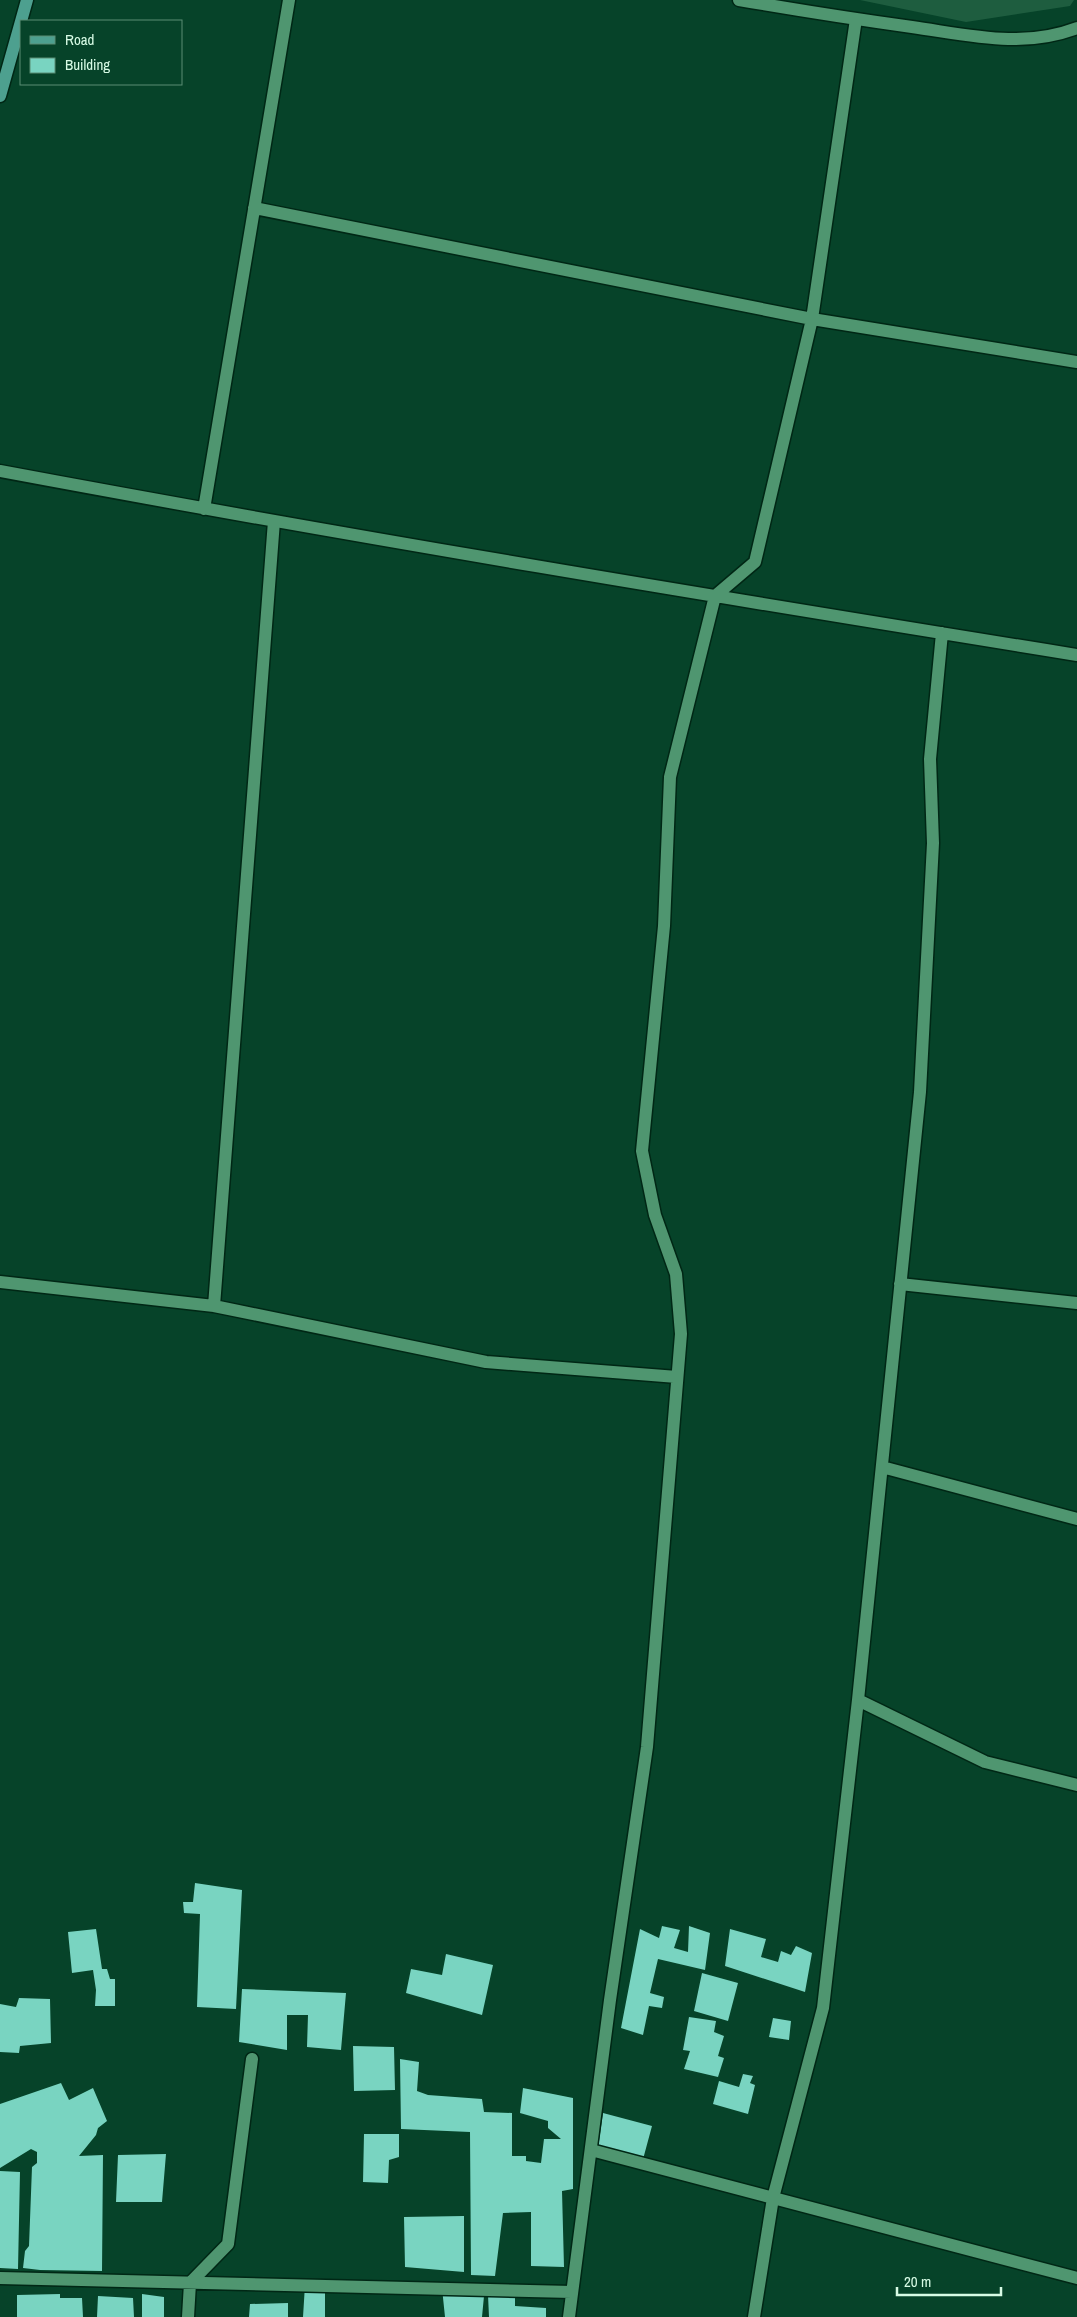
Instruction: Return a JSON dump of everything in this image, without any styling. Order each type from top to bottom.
[{"type":"main road","points":[[21,20],[27,0]]},
{"type":"main road","points":[[0,96],[20,25]]},
{"type":"street","points":[[204,509],[289,0]]},
{"type":"street","points":[[739,0],[856,20],[1007,41],[1055,37],[1077,28]]},
{"type":"street","points":[[569,2317],[647,1747],[681,1334],[676,1274],[655,1215],[642,1151],[664,926],[670,777],[715,596],[755,562],[812,319],[856,20]]},
{"type":"street","points":[[254,208],[812,319],[1077,362]]},
{"type":"street","points":[[0,471],[274,521],[1077,655]]},
{"type":"street","points":[[214,1306],[274,521]]},
{"type":"street","points":[[754,2317],[773,2198],[823,2008],[858,1700],[920,1092],[934,843],[930,759],[942,633]]},
{"type":"street","points":[[0,1282],[214,1306],[486,1362],[677,1377]]},
{"type":"street","points":[[900,1284],[1077,1303]]},
{"type":"street","points":[[882,1468],[1077,1519]]},
{"type":"street","points":[[858,1700],[985,1762],[1077,1785]]},
{"type":"street","points":[[188,2317],[190,2282],[228,2244],[252,2059]]},
{"type":"street","points":[[591,2150],[1077,2278]]},
{"type":"street","points":[[0,2278],[572,2292]]},
{"type":"green space","points":[[860,0],[1074,0],[1070,6],[966,22]]},
{"type":"building","points":[[195,1883],[242,1890],[236,2009],[197,2007],[200,1914],[184,1913],[183,1902],[193,1902]]},
{"type":"building","points":[[662,1926],[680,1930],[674,1948],[688,1952],[689,1926],[710,1933],[705,1970],[658,1959],[650,1993],[664,1997],[662,2008],[649,2006],[643,2035],[621,2028],[640,1929],[659,1938]]},
{"type":"building","points":[[96,1929],[102,1969],[107,1969],[110,1979],[115,1979],[115,2006],[95,2006],[96,1990],[93,1970],[72,1973],[68,1932]]},
{"type":"building","points":[[730,1929],[766,1939],[761,1957],[778,1962],[781,1951],[791,1955],[796,1946],[812,1953],[805,1992],[725,1966]]},
{"type":"building","points":[[446,1954],[493,1965],[482,2015],[406,1993],[411,1969],[442,1975]]},
{"type":"building","points":[[702,1973],[738,1983],[728,2021],[694,2011]]},
{"type":"building","points":[[242,1989],[346,1993],[341,2050],[307,2047],[308,2015],[287,2015],[287,2050],[239,2042]]},
{"type":"building","points":[[19,1998],[50,1999],[51,2043],[20,2046],[19,2053],[0,2052],[0,2004],[16,2007]]},
{"type":"building","points":[[689,2017],[716,2021],[714,2032],[724,2036],[718,2056],[724,2058],[718,2077],[684,2069],[690,2051],[683,2050]]},
{"type":"building","points":[[773,2018],[791,2021],[789,2040],[769,2037]]},
{"type":"building","points":[[353,2046],[394,2047],[395,2090],[354,2091]]},
{"type":"building","points":[[400,2059],[419,2062],[417,2091],[428,2095],[482,2099],[484,2112],[512,2113],[512,2156],[526,2156],[526,2161],[541,2163],[544,2139],[561,2139],[548,2128],[548,2121],[520,2113],[523,2088],[573,2098],[573,2189],[562,2191],[564,2267],[531,2266],[531,2212],[503,2213],[495,2276],[471,2275],[470,2132],[401,2129]]},
{"type":"building","points":[[743,2074],[753,2076],[750,2083],[755,2085],[748,2114],[713,2104],[719,2081],[739,2087]]},
{"type":"building","points":[[61,2083],[69,2100],[93,2088],[107,2121],[98,2128],[96,2135],[79,2156],[103,2155],[102,2271],[23,2268],[25,2251],[29,2246],[32,2167],[37,2163],[37,2152],[31,2149],[0,2168],[0,2104]]},
{"type":"building","points":[[603,2113],[652,2126],[642,2163],[598,2148]]},
{"type":"building","points":[[364,2134],[399,2134],[399,2157],[389,2160],[388,2183],[363,2182]]},
{"type":"building","points":[[166,2154],[162,2202],[116,2202],[118,2155]]},
{"type":"building","points":[[0,2171],[20,2172],[18,2269],[0,2268]]},
{"type":"building","points":[[464,2216],[464,2272],[405,2267],[404,2217]]},
{"type":"building","points":[[305,2285],[325,2285],[325,2317],[303,2317]]},
{"type":"building","points":[[442,2288],[484,2296],[482,2317],[445,2317]]},
{"type":"building","points":[[60,2294],[60,2298],[82,2298],[83,2317],[17,2317],[17,2295]]},
{"type":"building","points":[[142,2294],[164,2297],[164,2317],[142,2317]]},
{"type":"building","points":[[488,2295],[515,2297],[515,2306],[546,2308],[546,2317],[489,2317]]},
{"type":"building","points":[[98,2296],[133,2298],[134,2317],[97,2317]]},
{"type":"building","points":[[288,2303],[288,2317],[249,2317],[250,2304]]}]
